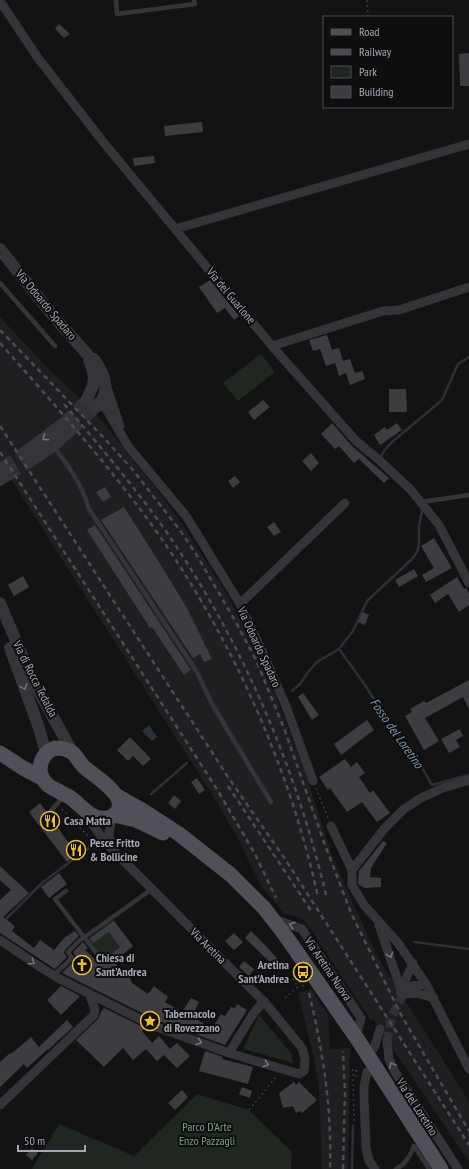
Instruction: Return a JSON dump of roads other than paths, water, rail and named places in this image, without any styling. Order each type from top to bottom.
[{"type":"main road","points":[[0,752],[27,759],[44,757],[58,748],[73,753]]},
{"type":"main road","points":[[0,752],[22,768],[42,778]]},
{"type":"main road","name":"Via Aretina Nuova","points":[[73,753],[82,764],[108,786],[117,796],[179,834],[231,875],[255,898],[273,919],[356,1037],[440,1169]]},
{"type":"main road","points":[[42,778],[40,768],[44,757]]},
{"type":"main road","name":"Via Aretina Nuova","points":[[42,778],[48,785],[65,794],[84,810],[100,818],[105,819],[113,816],[136,820],[190,844]]},
{"type":"main road","points":[[113,816],[119,807],[117,796]]},
{"type":"street","name":"Via del Guarlone","points":[[0,1],[38,58],[104,143],[272,346],[356,441],[410,488],[439,525],[469,583]]},
{"type":"street","points":[[175,229],[469,144]]},
{"type":"street","name":"Via Odoardo Spadaro","points":[[0,249],[88,355],[94,376],[100,385],[128,446]]},
{"type":"street","points":[[272,346],[383,310],[399,310],[469,287]]},
{"type":"street","points":[[83,350],[93,358],[100,368],[100,385],[91,404]]},
{"type":"street","name":"Via Odoardo Spadaro","points":[[91,404],[105,407],[128,446],[186,516],[240,604],[286,706],[313,781]]},
{"type":"street","points":[[68,426],[53,446],[28,456],[68,426]]},
{"type":"street","points":[[240,604],[345,503]]},
{"type":"street","name":"Via di Rocca Tedalda","points":[[0,603],[33,681],[73,753]]},
{"type":"street","name":"Via di Rocca Tedalda","points":[[0,625],[34,713],[44,757]]},
{"type":"street","points":[[352,870],[384,829],[404,809],[421,798],[443,788],[469,780]]},
{"type":"street","name":"Via Aretina","points":[[84,810],[98,833],[111,847],[264,1001],[302,1048],[305,1059],[304,1071],[299,1074],[229,1053]]},
{"type":"street","points":[[111,847],[109,833],[113,816]]},
{"type":"street","points":[[331,826],[352,870],[352,885],[364,905],[398,943],[413,963],[434,998],[469,1069]]},
{"type":"street","points":[[377,920],[401,992]]},
{"type":"street","points":[[0,940],[54,975],[154,1026],[229,1053],[253,1014],[264,1001]]},
{"type":"street","points":[[401,992],[413,963]]},
{"type":"street","points":[[401,992],[412,986],[426,984]]},
{"type":"street","points":[[401,992],[417,993],[434,998]]},
{"type":"street","points":[[0,1105],[94,1015],[95,1009],[89,993]]},
{"type":"street","points":[[374,1048],[380,1029]]},
{"type":"street","name":"Via del Loretino","points":[[387,1041],[389,1059],[395,1072],[458,1169]]},
{"type":"street","points":[[367,1072],[364,1086],[366,1148],[368,1158],[375,1169]]},
{"type":"lane","points":[[116,0],[117,14],[195,4],[194,0]]},
{"type":"lane","points":[[0,283],[55,346]]},
{"type":"lane","points":[[53,446],[79,483],[85,494],[89,509],[197,672],[212,704],[271,802]]},
{"type":"lane","points":[[420,502],[469,495]]},
{"type":"lane","points":[[50,812],[65,794]]},
{"type":"lane","points":[[54,975],[72,958],[68,952],[84,937],[152,889]]},
{"type":"lane","points":[[66,891],[55,899],[100,958]]},
{"type":"lane","points":[[396,1169],[404,1165],[414,1146],[430,1169]]},
{"type":"waterway","points":[[380,458],[392,442],[442,400],[458,364],[469,357]]},
{"type":"waterway","points":[[292,691],[300,684],[317,662],[339,649],[353,631],[367,601],[411,560],[417,552],[419,544],[421,508]]},
{"type":"waterway","name":"Fosso del Loretino","points":[[339,649],[365,685],[390,725],[413,752],[432,785],[469,775]]},
{"type":"waterway","points":[[151,794],[187,763]]},
{"type":"waterway","points":[[5,920],[43,882],[94,844]]},
{"type":"waterway","points":[[414,942],[469,949]]},
{"type":"waterway","points":[[352,1169],[353,1126]]},
{"type":"tunnel","points":[[64,423],[86,401]]},
{"type":"tunnel","points":[[71,430],[95,408]]},
{"type":"tunnel","points":[[3,467],[25,452]]},
{"type":"tunnel","points":[[8,475],[31,461]]},
{"type":"tunnel","points":[[387,1041],[392,1016],[403,994]]},
{"type":"railway","points":[[0,330],[132,469],[179,529],[196,554],[233,617],[256,660],[285,731],[325,845],[351,913],[400,1013],[469,1131]]},
{"type":"railway","points":[[0,343],[118,480],[154,528],[208,613],[232,658],[274,752],[306,849],[318,897]]},
{"type":"railway","points":[[64,404],[127,480],[163,527],[217,612],[262,703],[281,750],[313,846],[326,895]]},
{"type":"railway","points":[[0,426],[228,777],[285,859],[469,1145]]},
{"type":"railway","points":[[0,452],[218,791],[255,854],[276,898]]},
{"type":"railway","points":[[228,786],[312,912]]},
{"type":"railway","points":[[309,993],[326,1080],[330,1124],[330,1169]]},
{"type":"railway","points":[[343,1051],[345,1094],[343,1169]]},
{"type":"place","name":"Casa Matta","points":[[50,821]]},
{"type":"place","name":"Pesce Fritto & Bollicine","points":[[76,850]]},
{"type":"place","name":"Chiesa di Sant'Andrea","points":[[82,965]]},
{"type":"place","name":"Aretina Sant'Andrea","points":[[303,972]]},
{"type":"place","name":"Tabernacolo di Rovezzano","points":[[150,1021]]},
{"type":"park label","name":"Parco D'Arte Enzo Pazzagli","points":[[207,1134]]}]
